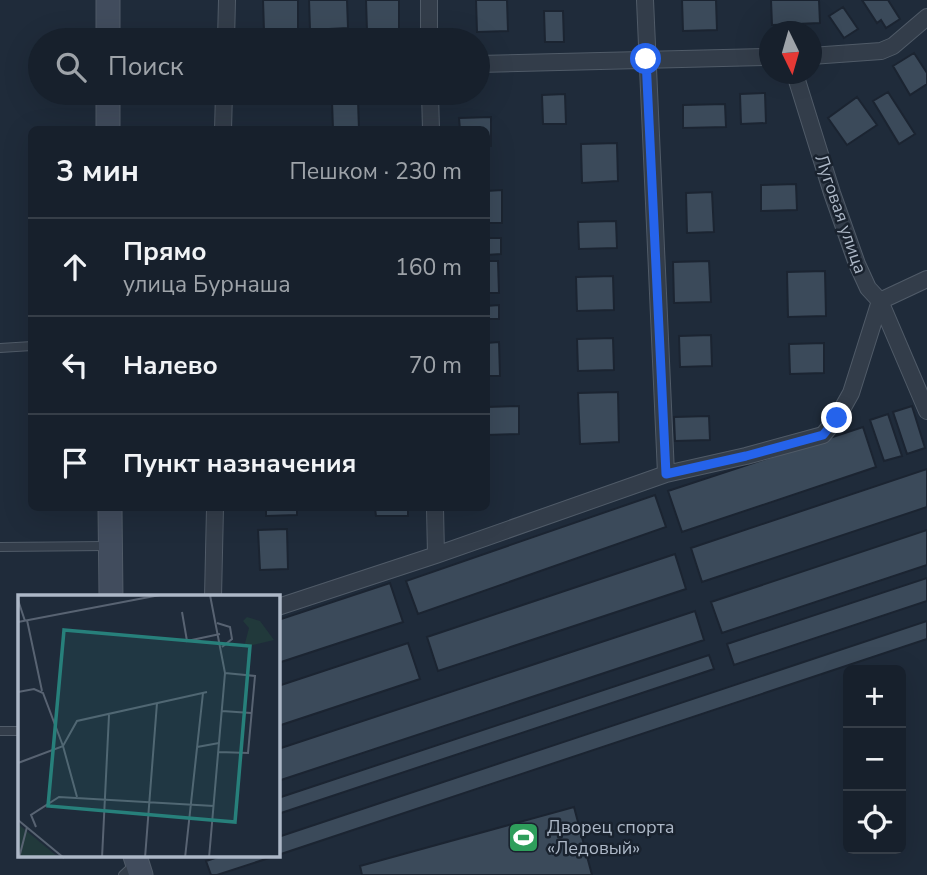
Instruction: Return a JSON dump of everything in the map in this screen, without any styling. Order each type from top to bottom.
[{"type":"street","points":[[108,0],[108,28]]},
{"type":"street","points":[[226,28],[227,0]]},
{"type":"street","points":[[429,0],[429,28]]},
{"type":"street","points":[[645,0],[666,474]]},
{"type":"street","points":[[822,55],[881,51],[893,46],[927,18]]},
{"type":"street","points":[[490,64],[759,57]]},
{"type":"street","name":"Луговая улица","points":[[798,84],[857,264],[868,288],[880,301],[927,411]]},
{"type":"street","points":[[108,105],[108,126]]},
{"type":"street","points":[[223,126],[224,105]]},
{"type":"street","points":[[430,105],[430,126]]},
{"type":"street","points":[[280,606],[666,474],[823,435],[837,418],[851,393],[880,301],[927,279]]},
{"type":"street","points":[[110,511],[111,595]]},
{"type":"street","points":[[213,595],[215,511]]},
{"type":"street","points":[[435,511],[436,555]]},
{"type":"lane","points":[[0,348],[28,346]]},
{"type":"lane","points":[[0,547],[110,546]]},
{"type":"lane","points":[[0,731],[18,731]]},
{"type":"building","points":[[263,0],[298,0],[298,28],[264,28]]},
{"type":"building","points":[[309,0],[347,0],[348,28],[310,28]]},
{"type":"building","points":[[366,0],[399,0],[399,28],[367,28]]},
{"type":"building","points":[[476,0],[507,0],[508,31],[490,32],[490,28],[477,28]]},
{"type":"building","points":[[682,0],[716,0],[717,30],[683,31]]},
{"type":"building","points":[[771,0],[819,0],[820,21],[772,21]]},
{"type":"building","points":[[862,0],[888,0],[900,19],[886,28],[881,20],[877,23]]},
{"type":"building","points":[[843,7],[858,29],[844,38],[829,16]]},
{"type":"building","points":[[544,11],[563,11],[564,42],[545,42]]},
{"type":"building","points":[[914,53],[927,73],[927,84],[910,95],[893,66]]},
{"type":"building","points":[[888,92],[915,134],[899,144],[873,101]]},
{"type":"building","points":[[765,93],[766,123],[741,124],[740,94]]},
{"type":"building","points":[[565,94],[566,124],[543,124],[542,95]]},
{"type":"building","points":[[857,97],[877,125],[847,145],[828,118]]},
{"type":"building","points":[[725,104],[726,127],[683,128],[683,105]]},
{"type":"building","points":[[332,105],[358,105],[359,126],[333,126]]},
{"type":"building","points":[[491,117],[491,146],[490,126],[460,126],[459,118]]},
{"type":"building","points":[[617,143],[618,181],[582,183],[581,144]]},
{"type":"building","points":[[796,184],[797,210],[761,211],[761,185]]},
{"type":"building","points":[[502,190],[502,223],[490,223],[490,191]]},
{"type":"building","points":[[712,192],[714,232],[687,233],[686,193]]},
{"type":"building","points":[[616,221],[617,248],[579,249],[578,222]]},
{"type":"building","points":[[490,238],[501,238],[501,254],[490,255]]},
{"type":"building","points":[[490,261],[498,261],[499,293],[490,293]]},
{"type":"building","points":[[709,261],[711,302],[674,303],[673,262]]},
{"type":"building","points":[[825,271],[826,316],[788,317],[787,272]]},
{"type":"building","points":[[613,276],[614,310],[577,311],[576,277]]},
{"type":"building","points":[[499,305],[499,319],[490,319],[490,306]]},
{"type":"building","points":[[711,335],[712,366],[680,367],[679,336]]},
{"type":"building","points":[[613,338],[614,370],[578,371],[577,339]]},
{"type":"building","points":[[499,342],[500,376],[490,376],[490,343]]},
{"type":"building","points":[[824,343],[824,373],[790,374],[789,344]]},
{"type":"building","points":[[618,392],[619,442],[580,444],[578,393]]},
{"type":"building","points":[[519,406],[519,434],[490,435],[490,407]]},
{"type":"building","points":[[912,406],[925,448],[907,454],[893,412]]},
{"type":"building","points":[[888,414],[902,456],[884,461],[870,420]]},
{"type":"building","points":[[709,416],[710,440],[675,441],[674,417]]},
{"type":"building","points":[[863,427],[876,467],[682,532],[668,491]]},
{"type":"building","points":[[927,469],[927,507],[702,582],[691,548]]},
{"type":"building","points":[[655,495],[666,527],[418,614],[406,581]]},
{"type":"building","points":[[266,511],[297,511],[297,515],[266,516]]},
{"type":"building","points":[[375,511],[408,511],[408,516],[376,516]]},
{"type":"building","points":[[287,529],[288,569],[260,570],[258,530]]},
{"type":"building","points":[[927,530],[927,565],[722,633],[711,602]]},
{"type":"building","points":[[675,554],[686,589],[438,671],[427,637]]},
{"type":"building","points":[[927,578],[927,601],[734,665],[727,644]]},
{"type":"building","points":[[390,583],[403,622],[280,662],[280,619]]},
{"type":"building","points":[[695,611],[704,640],[280,780],[280,748]]},
{"type":"building","points":[[927,621],[927,639],[280,854],[280,836]]},
{"type":"building","points":[[408,643],[420,679],[280,725],[280,685]]},
{"type":"building","points":[[709,655],[714,669],[280,813],[280,797]]},
{"type":"building","name":"Дворец спорта «Ледовый»","points":[[574,807],[592,875],[362,875],[360,866]]},
{"type":"building","points":[[215,858],[269,858],[217,875],[211,875],[206,861]]},
{"type":"place","name":"Дворец спорта «Ледовый»","points":[[524,837]]},
{"type":"route","points":[[646,59],[666,474],[823,435],[837,418]]}]
